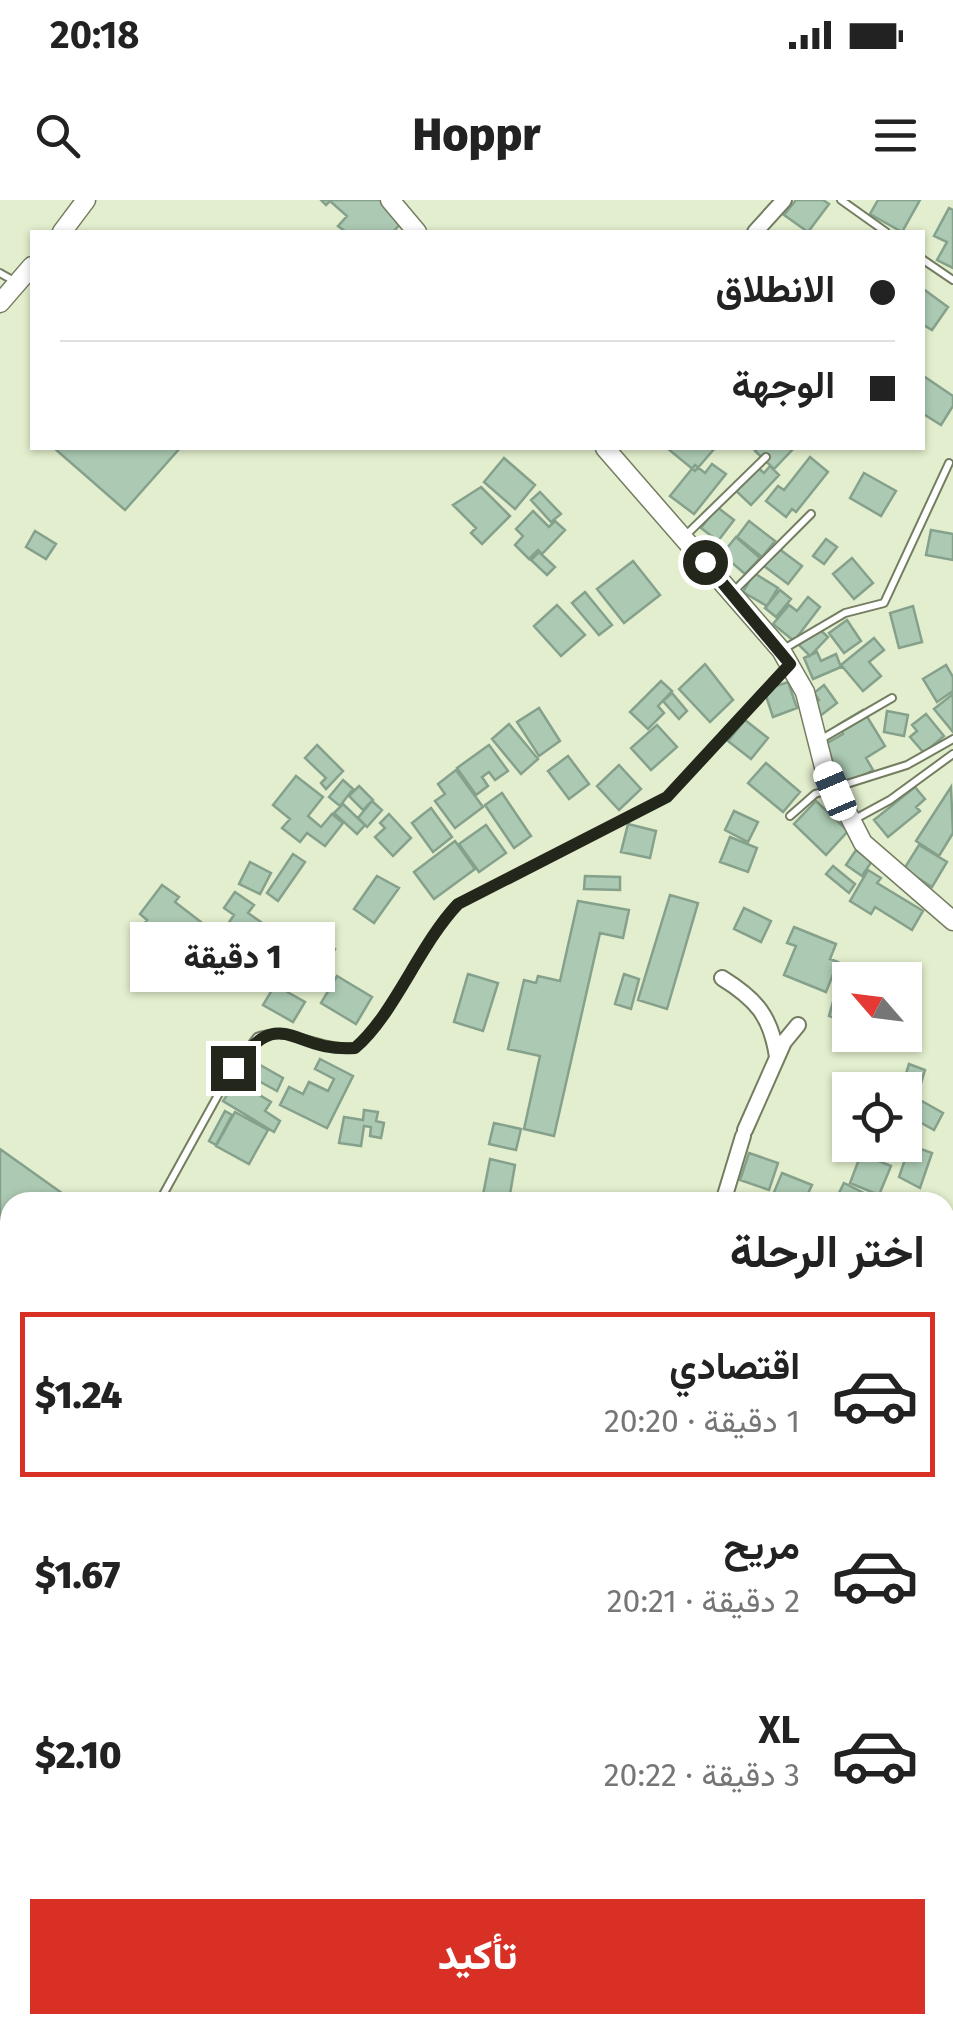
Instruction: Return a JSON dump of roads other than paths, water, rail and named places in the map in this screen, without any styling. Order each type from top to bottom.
[{"type":"street","points":[[64,230],[86,200]]},
{"type":"street","points":[[390,200],[414,230]]},
{"type":"street","points":[[757,230],[784,200]]},
{"type":"street","points":[[0,303],[30,268]]},
{"type":"street","points":[[607,450],[786,657],[804,692],[817,742],[849,822],[882,863],[953,921]]},
{"type":"street","points":[[722,978],[755,1000],[765,1013],[777,1058]]},
{"type":"street","points":[[726,1192],[744,1133],[777,1058],[798,1025]]},
{"type":"lane","points":[[840,200],[883,230]]},
{"type":"lane","points":[[925,261],[953,280]]},
{"type":"lane","points":[[0,273],[18,283]]},
{"type":"lane","points":[[684,537],[766,457]]},
{"type":"lane","points":[[164,1192],[233,1068],[257,1037],[280,1033],[325,1047],[355,1048],[374,1027],[434,929],[458,904],[667,797],[786,657],[845,613],[884,603],[949,462]]},
{"type":"lane","points":[[731,594],[811,514]]},
{"type":"lane","points":[[817,742],[892,698]]},
{"type":"lane","points":[[790,816],[815,794],[835,791],[907,765],[953,740]]},
{"type":"lane","points":[[849,822],[890,800],[953,754]]}]
